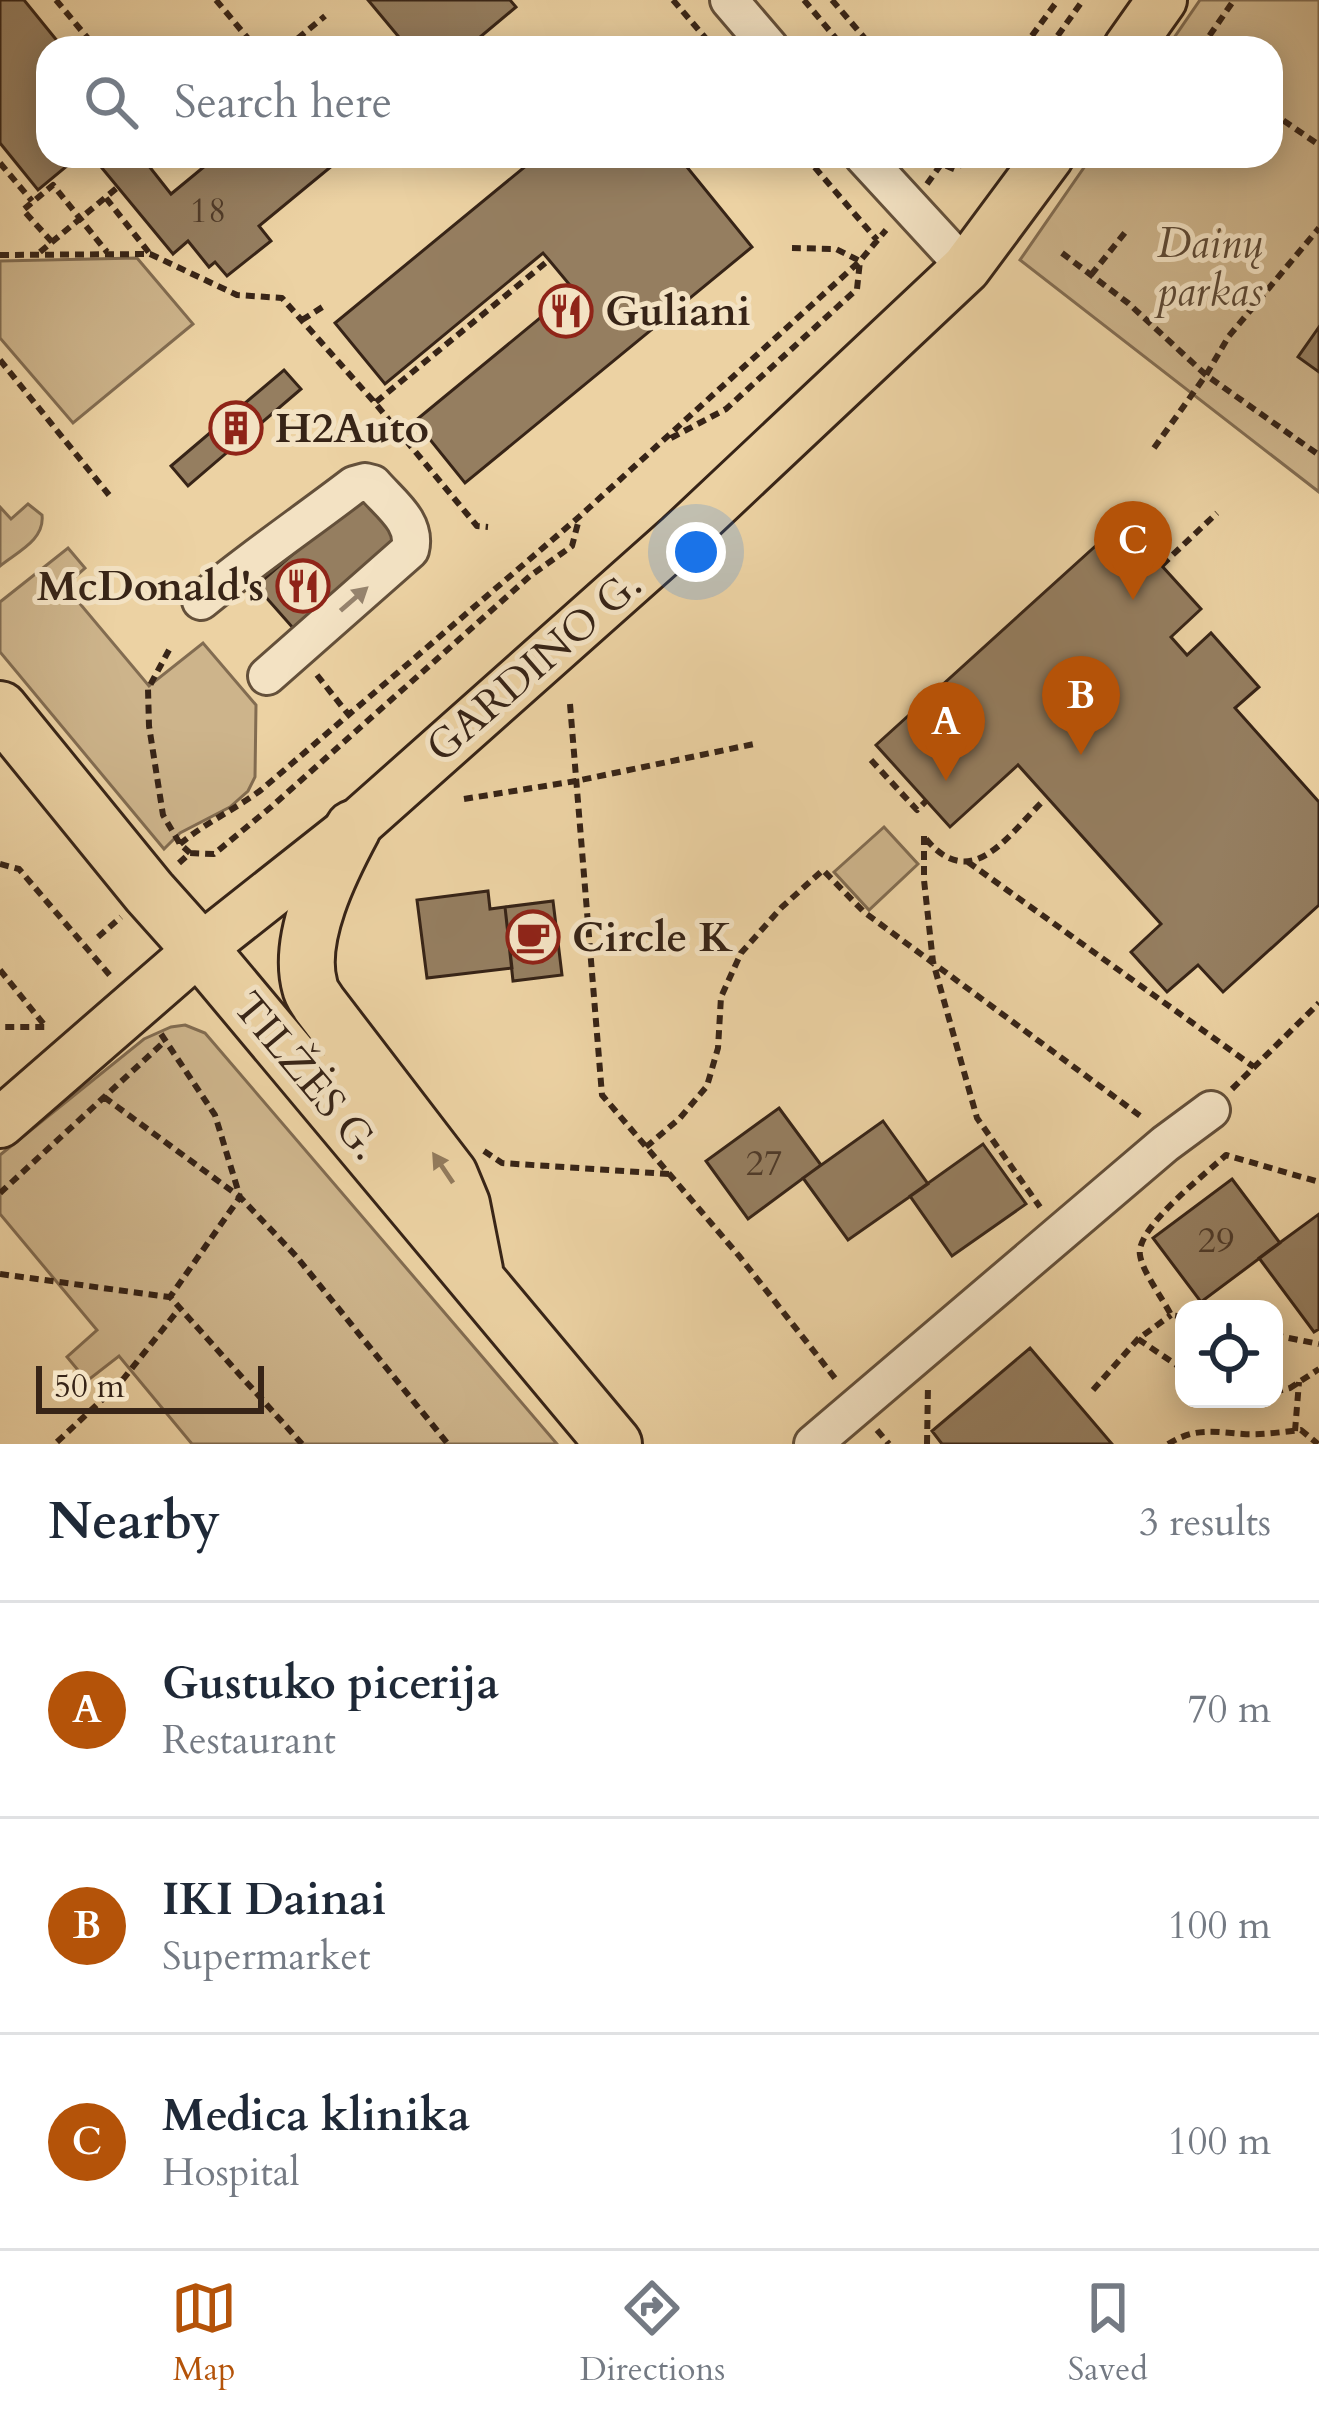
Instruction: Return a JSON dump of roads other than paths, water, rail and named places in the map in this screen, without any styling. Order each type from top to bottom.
[{"type":"highway","name":"TILŽĖS G.","points":[[0,709],[614,1444]]},
{"type":"highway","points":[[353,828],[325,883],[310,934],[310,987],[450,1174],[462,1204],[477,1278]]},
{"type":"main road","points":[[1136,36],[1162,0]]},
{"type":"main road","name":"GARDINO G.","points":[[0,1124],[151,1023],[200,949],[353,828],[679,538],[966,268],[1039,168]]},
{"type":"street","points":[[729,0],[760,36]]},
{"type":"street","points":[[873,168],[966,268]]},
{"type":"street","points":[[201,601],[354,485],[373,484],[410,526],[410,550],[267,676]]},
{"type":"street","points":[[837,1431],[1059,1234],[1210,1110]]},
{"type":"place","name":"Guliani","points":[[566,311]]},
{"type":"place","name":"H2Auto","points":[[236,428]]},
{"type":"place","name":"McDonald's","points":[[303,586]]},
{"type":"place","name":"Medica klinika","points":[[1133,600]]},
{"type":"place","name":"IKI Dainai","points":[[1081,755]]},
{"type":"place","name":"Gustuko picerija","points":[[946,781]]},
{"type":"place","name":"Circle K","points":[[533,937]]},
{"type":"park label","name":"Dainų parkas","points":[[1210,267]]}]
